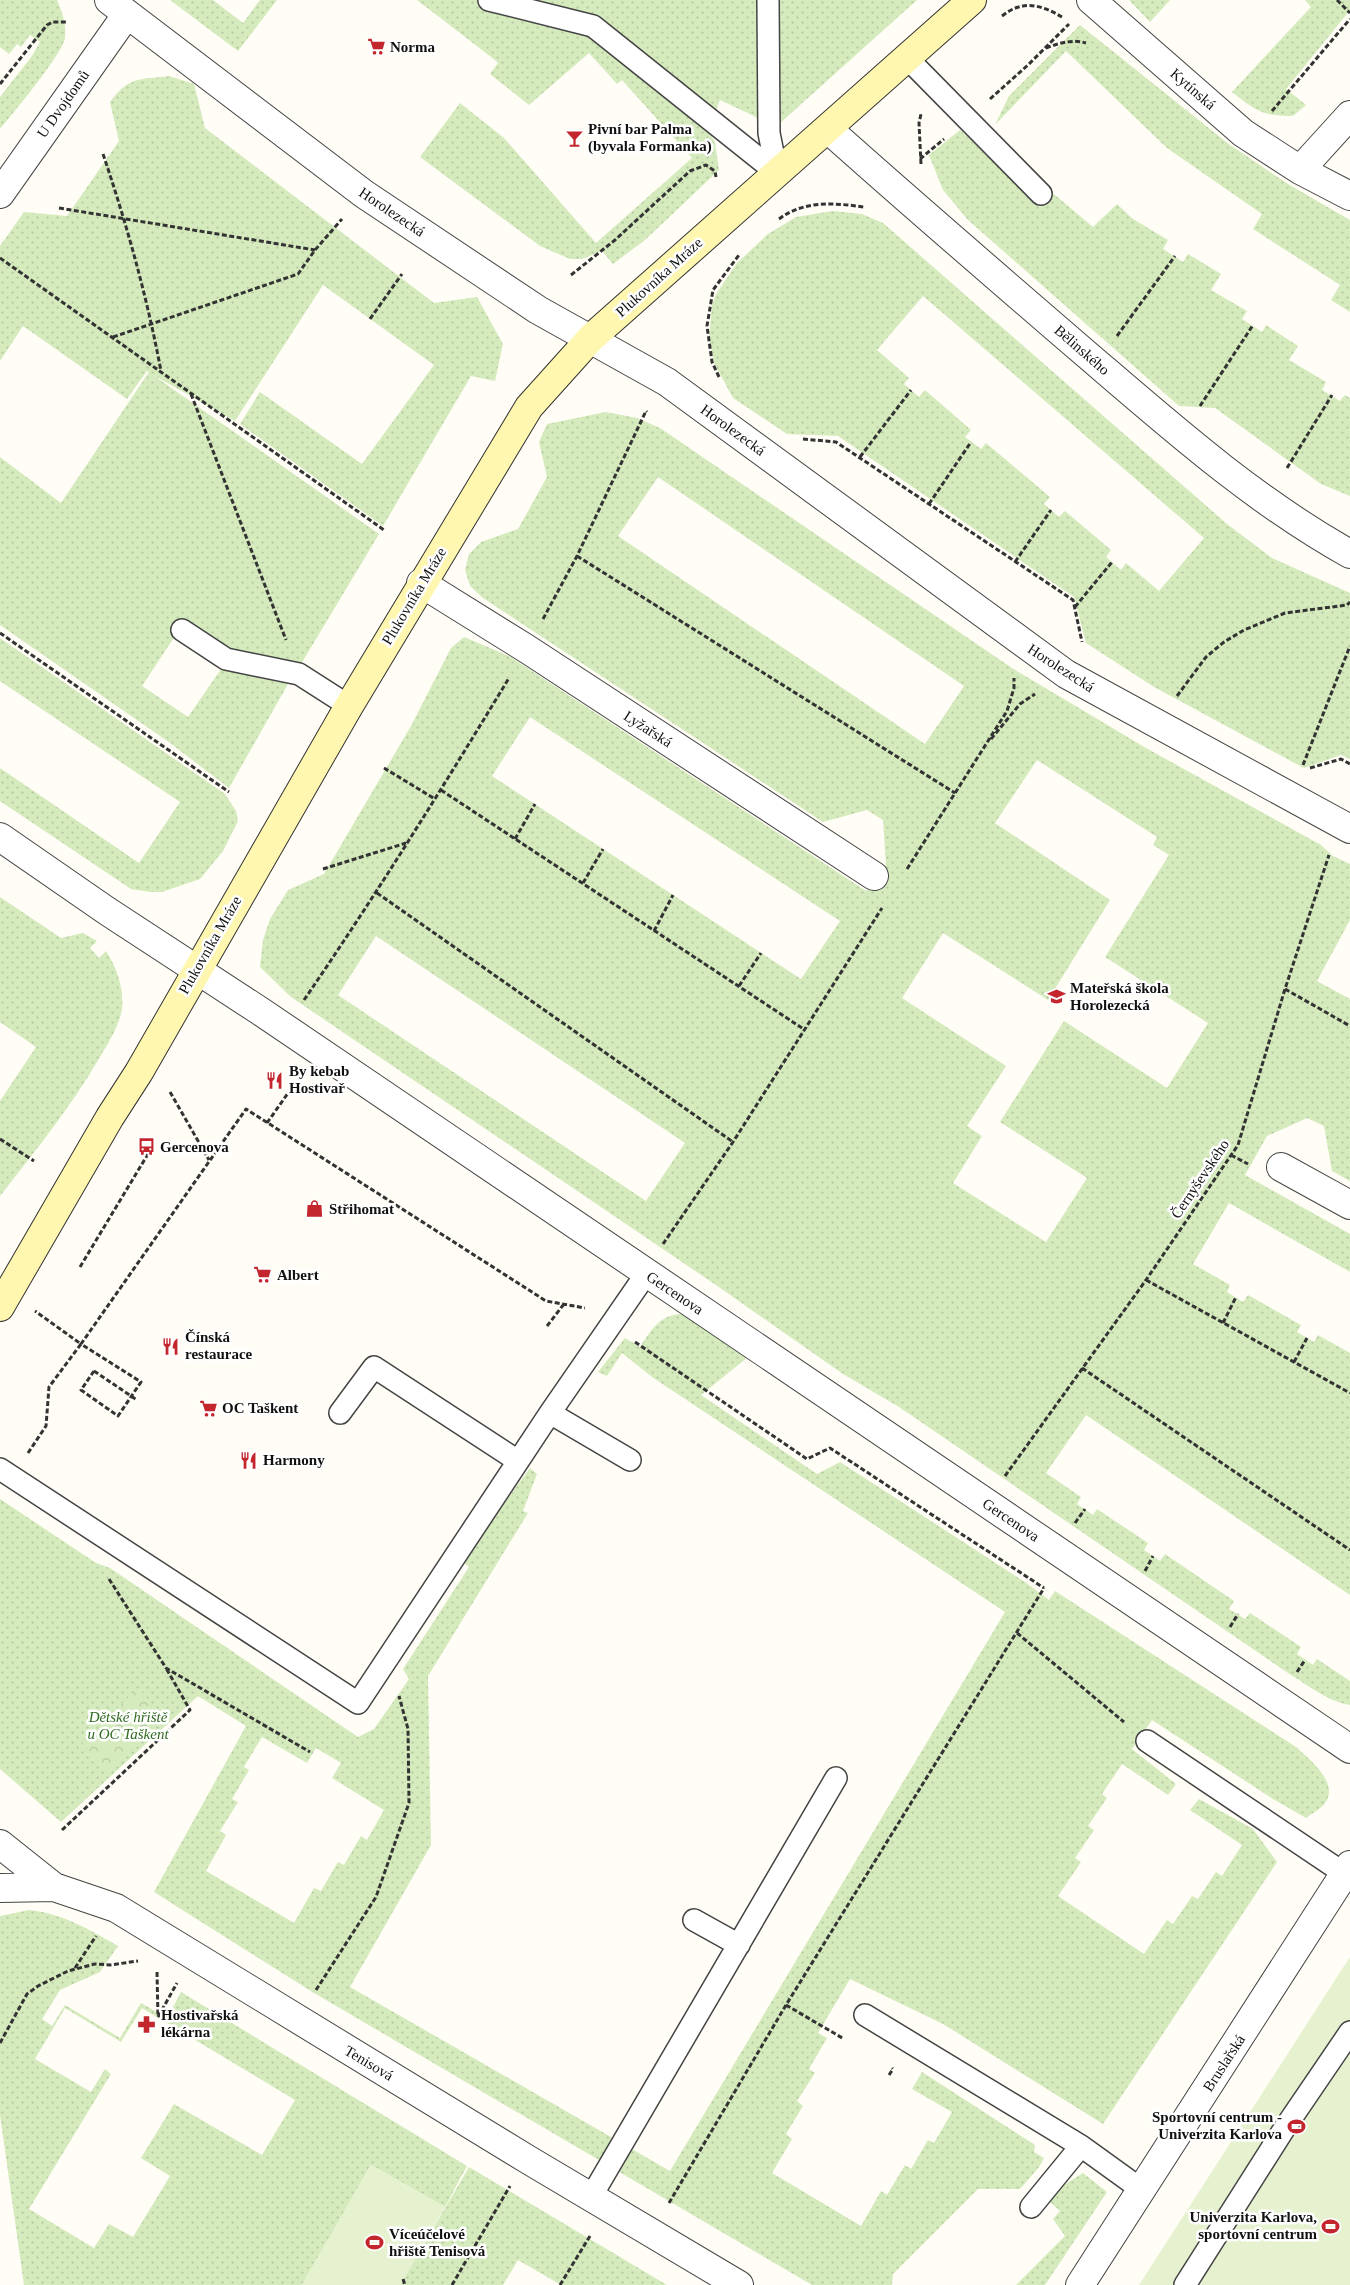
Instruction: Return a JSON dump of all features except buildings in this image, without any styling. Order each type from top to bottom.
[{"type":"street","name":"Plukovníka Mráze","points":[[4,1300],[421,583],[529,407],[591,338],[972,0]]},
{"type":"street","name":"Kytínská","points":[[1091,0],[1243,133],[1300,170],[1350,196]]},
{"type":"street","name":"Horolezecká","points":[[118,7],[364,194],[538,310],[667,382],[1066,674],[1350,830]]},
{"type":"street","name":"U Dvojdomů","points":[[0,194],[118,7]]},
{"type":"street","points":[[1300,170],[1350,115]]},
{"type":"street","name":"Bělinského","points":[[828,129],[1202,452],[1305,529],[1350,554]]},
{"type":"street","name":"Lyžařská","points":[[421,583],[874,876]]},
{"type":"street","name":"Gercenova","points":[[0,837],[1350,1749]]},
{"type":"street","points":[[1281,1167],[1350,1205]]},
{"type":"street","name":"Tenisová","points":[[0,1844],[54,1887],[116,1908],[739,2285]]},
{"type":"street","name":"Bruslařská","points":[[1080,2285],[1347,1870]]},
{"type":"street","points":[[0,1888],[54,1887]]},
{"type":"lane","points":[[489,0],[593,26],[777,174]]},
{"type":"lane","points":[[768,0],[769,133],[777,174]]},
{"type":"lane","points":[[907,58],[1041,194]]},
{"type":"lane","points":[[182,630],[226,660],[299,674],[349,706]]},
{"type":"lane","points":[[0,1468],[358,1703],[550,1413],[646,1274]]},
{"type":"lane","points":[[340,1413],[374,1367],[518,1461]]},
{"type":"lane","points":[[550,1413],[630,1460]]},
{"type":"lane","points":[[1147,1741],[1347,1870]]},
{"type":"lane","points":[[591,2197],[836,1778]]},
{"type":"lane","points":[[694,1920],[739,1945]]},
{"type":"lane","points":[[864,2015],[1081,2146],[1142,2190]]},
{"type":"lane","points":[[1185,2285],[1284,2129],[1350,2032]]},
{"type":"lane","points":[[1032,2207],[1081,2146]]},
{"type":"path","points":[[1337,0],[1350,13]]},
{"type":"path","points":[[931,83],[924,100],[919,123],[920,161],[1044,49],[1071,22],[1044,6],[1024,5],[1013,6],[999,19]]},
{"type":"path","points":[[1267,118],[1350,19]]},
{"type":"path","points":[[0,84],[47,25],[53,22],[68,22]]},
{"type":"path","points":[[1044,49],[1058,44],[1079,41],[1093,45]]},
{"type":"path","points":[[102,154],[124,217],[152,326],[161,372]]},
{"type":"path","points":[[571,275],[614,240],[690,171],[706,165],[715,171],[716,177]]},
{"type":"path","points":[[112,337],[152,326],[298,274],[315,250],[364,194]]},
{"type":"path","points":[[774,223],[788,212],[821,203],[870,208]]},
{"type":"path","points":[[59,208],[124,217],[315,250]]},
{"type":"path","points":[[721,380],[712,362],[707,326],[708,317],[713,290],[740,253]]},
{"type":"path","points":[[1112,343],[1175,256]]},
{"type":"path","points":[[0,258],[384,530]]},
{"type":"path","points":[[370,319],[402,274]]},
{"type":"path","points":[[1200,406],[1253,325]]},
{"type":"path","points":[[860,457],[911,390]]},
{"type":"path","points":[[190,393],[299,674]]},
{"type":"path","points":[[1287,468],[1332,395]]},
{"type":"path","points":[[302,1004],[377,893],[406,843],[435,800],[527,650],[576,556],[646,411]]},
{"type":"path","points":[[796,438],[836,442],[1073,600],[1083,648]]},
{"type":"path","points":[[929,504],[971,442]]},
{"type":"path","points":[[1015,562],[1052,510]]},
{"type":"path","points":[[576,556],[955,793]]},
{"type":"path","points":[[1075,608],[1112,562]]},
{"type":"path","points":[[1175,698],[1206,657],[1224,642],[1244,630],[1285,613],[1347,605],[1350,602]]},
{"type":"path","points":[[0,634],[229,792]]},
{"type":"path","points":[[1350,646],[1301,771],[1341,760],[1350,764]]},
{"type":"path","points":[[904,875],[1007,710],[1014,688],[1014,671]]},
{"type":"path","points":[[982,749],[1020,704],[1038,692]]},
{"type":"path","points":[[384,768],[435,800]]},
{"type":"path","points":[[441,790],[805,1030]]},
{"type":"path","points":[[515,839],[535,804]]},
{"type":"path","points":[[323,869],[406,843]]},
{"type":"path","points":[[583,883],[603,849]]},
{"type":"path","name":"Černyševského","points":[[1001,1482],[1146,1280],[1238,1145],[1285,989],[1330,854]]},
{"type":"path","points":[[377,893],[733,1142]]},
{"type":"path","points":[[654,931],[673,895]]},
{"type":"path","points":[[660,1249],[733,1142],[883,908]]},
{"type":"path","points":[[739,986],[761,952]]},
{"type":"path","points":[[1285,989],[1350,1026]]},
{"type":"path","points":[[267,1123],[293,1086]]},
{"type":"path","points":[[170,1092],[208,1160]]},
{"type":"path","points":[[26,1456],[46,1426],[49,1387],[81,1344],[208,1160],[246,1109],[546,1301],[589,1309],[611,1326],[807,1459],[830,1448],[1044,1588]]},
{"type":"path","points":[[0,1139],[34,1161]]},
{"type":"path","points":[[80,1268],[154,1144]]},
{"type":"path","points":[[1146,1280],[1350,1393]]},
{"type":"path","points":[[1223,1323],[1236,1298]]},
{"type":"path","points":[[4,1300],[81,1344],[141,1382],[118,1416],[81,1390],[94,1371],[137,1400]]},
{"type":"path","points":[[547,1326],[564,1304]]},
{"type":"path","points":[[1294,1362],[1307,1338]]},
{"type":"path","points":[[1082,1368],[1350,1550]]},
{"type":"path","points":[[1071,1530],[1085,1509]]},
{"type":"path","points":[[669,2203],[786,2005],[1065,1556]]},
{"type":"path","points":[[1141,1578],[1153,1556]]},
{"type":"path","points":[[62,1830],[190,1710],[166,1668],[104,1571]]},
{"type":"path","points":[[1017,1633],[1147,1741]]},
{"type":"path","points":[[314,1993],[376,1897],[409,1803],[408,1729],[388,1657]]},
{"type":"path","points":[[166,1668],[310,1752]]},
{"type":"path","points":[[74,1969],[99,1932]]},
{"type":"path","points":[[0,2043],[27,1994],[52,1977],[95,1964],[110,1965],[146,1960]]},
{"type":"path","points":[[156,1966],[158,2017],[180,1980]]},
{"type":"path","points":[[452,2285],[513,2180]]},
{"type":"path","points":[[560,2285],[594,2229]]},
{"type":"path","points":[[403,2280],[405,2285]]},
{"type":"green space","points":[[0,0],[57,0],[64,19],[65,38],[62,46],[36,84],[0,129],[0,97],[32,56],[40,42],[30,35],[21,47],[17,44],[9,54],[0,47]]},
{"type":"green space","points":[[170,0],[213,0],[243,23],[260,0],[277,0],[238,51]]},
{"type":"green space","points":[[417,0],[917,0],[769,133],[756,117],[720,100],[708,131],[715,142],[719,170],[645,240],[613,264],[602,251],[582,259],[570,259],[540,246],[420,157],[460,103],[504,138],[596,243],[692,158],[622,80],[617,84],[589,53],[529,105],[490,74],[498,63],[495,60]]},
{"type":"green space","points":[[1129,0],[1170,0],[1150,22]]},
{"type":"green space","points":[[1305,0],[1350,0],[1350,10],[1286,89],[1306,105],[1293,116],[1274,115],[1260,111],[1247,104],[1232,92],[1311,7]]},
{"type":"green space","points":[[1080,25],[1230,145],[1288,184],[1350,220],[1350,312],[1331,300],[1340,285],[1253,229],[1262,214],[1167,148],[1066,51],[995,125],[1009,96]]},
{"type":"green space","points":[[169,76],[194,84],[205,128],[434,303],[477,297],[503,344],[495,381],[471,376],[383,526],[240,424],[260,392],[362,464],[434,365],[323,285],[235,421],[153,375],[379,534],[301,664],[231,652],[183,624],[142,686],[188,717],[221,669],[288,684],[229,788],[170,743],[0,625],[0,457],[61,503],[149,372],[147,371],[127,399],[23,326],[0,361],[0,246],[24,212],[67,216],[119,141],[110,102],[129,83],[142,79]]},
{"type":"green space","points":[[960,130],[1040,207],[1054,194],[1093,227],[1117,204],[1133,219],[1168,240],[1163,249],[1183,262],[1188,254],[1221,274],[1211,290],[1247,311],[1242,319],[1262,332],[1266,325],[1298,346],[1289,360],[1326,382],[1322,390],[1340,401],[1345,395],[1350,398],[1350,496],[1321,484],[1215,408],[1179,406],[968,220],[943,190],[929,155]]},
{"type":"green space","points":[[832,211],[862,214],[883,223],[1227,524],[1272,558],[1350,593],[1350,759],[1341,755],[1304,768],[1154,687],[1086,643],[1074,597],[838,436],[787,434],[733,398],[714,363],[709,338],[712,306],[716,294],[737,263],[768,234],[796,217]],"holes":[[[923,296],[1204,538],[1159,591],[1126,563],[1121,570],[1106,557],[1111,550],[1065,511],[1059,517],[1044,504],[1050,497],[986,443],[981,449],[965,437],[971,430],[925,390],[919,397],[904,384],[909,378],[877,350]]]},
{"type":"green space","points":[[606,412],[637,418],[660,428],[1012,668],[1146,748],[1321,845],[1333,856],[1350,864],[1350,920],[1317,981],[1350,999],[1350,1181],[1332,1171],[1324,1126],[1307,1118],[1267,1136],[1245,1175],[1350,1234],[1350,1272],[1229,1203],[1193,1264],[1230,1285],[1227,1292],[1243,1302],[1248,1295],[1301,1325],[1297,1332],[1314,1342],[1318,1335],[1350,1353],[1350,1595],[1086,1415],[1046,1473],[1081,1497],[1077,1504],[1093,1515],[1097,1509],[1148,1543],[1144,1550],[1160,1561],[1165,1554],[1234,1601],[1229,1609],[1245,1619],[1250,1613],[1301,1647],[1297,1654],[1313,1665],[1317,1659],[1350,1681],[1350,1705],[1334,1701],[1312,1689],[899,1407],[843,1374],[713,1283],[291,997],[260,967],[263,940],[270,919],[288,890],[324,874],[411,726],[451,648],[464,637],[509,656],[866,891],[886,865],[883,820],[867,810],[823,822],[483,598],[470,586],[465,570],[469,554],[481,542],[518,529],[547,477],[539,442],[547,424]],"holes":[[[658,477],[964,686],[925,744],[618,536]],[[530,717],[840,921],[801,979],[492,776]],[[1037,760],[1157,837],[1153,845],[1169,855],[1105,957],[1208,1023],[1167,1088],[1064,1021],[1000,1122],[1087,1178],[1046,1242],[953,1183],[982,1136],[967,1126],[1006,1066],[902,998],[943,933],[1048,1000],[1110,900],[995,823]],[[376,936],[685,1143],[646,1201],[338,995]]]},
{"type":"green space","points":[[0,638],[225,794],[236,811],[238,821],[223,851],[200,879],[162,892],[131,889],[0,801],[0,768],[139,863],[180,802],[0,681]]},
{"type":"green space","points":[[0,897],[61,938],[83,933],[97,941],[90,948],[99,958],[106,951],[113,964],[119,978],[122,993],[122,1009],[116,1028],[107,1046],[89,1075],[52,1128],[0,1196],[0,1101],[36,1047],[0,1022]]},
{"type":"green space","points":[[673,1315],[688,1316],[748,1357],[701,1395],[817,1474],[840,1462],[1028,1584],[1049,1600],[1055,1591],[1296,1747],[1321,1772],[1329,1788],[1329,1795],[1325,1803],[1306,1818],[1273,1799],[1152,1720],[1132,1749],[1176,1784],[1168,1795],[1122,1764],[1102,1794],[1107,1798],[1088,1826],[1094,1830],[1075,1858],[1081,1862],[1058,1896],[1144,1954],[1167,1920],[1173,1924],[1192,1896],[1198,1899],[1216,1872],[1222,1876],[1242,1845],[1190,1810],[1199,1799],[1253,1829],[1277,1862],[1103,2124],[943,2024],[850,1979],[818,2033],[827,2038],[809,2069],[815,2073],[797,2101],[803,2106],[786,2134],[792,2139],[772,2173],[861,2226],[881,2191],[887,2195],[905,2165],[911,2169],[928,2140],[934,2143],[952,2112],[912,2089],[922,2072],[1035,2145],[1034,2152],[1044,2158],[1039,2167],[1020,2189],[978,2189],[893,2274],[892,2285],[812,2285],[314,1993],[154,1892],[246,1726],[198,1696],[61,1822],[0,1769],[0,1499],[96,1563],[110,1568],[358,1737],[374,1729],[409,1679],[403,1669],[469,1567],[462,1561],[530,1468],[537,1474],[523,1511],[528,1513],[428,1676],[431,1845],[350,1987],[670,2171],[1005,1612],[652,1377],[622,1353],[607,1376],[598,1372],[625,1338],[640,1347],[656,1325]],"holes":[[[262,1737],[307,1763],[316,1748],[341,1763],[332,1778],[384,1810],[367,1840],[361,1836],[344,1865],[338,1862],[321,1891],[314,1888],[294,1923],[206,1871],[226,1835],[220,1831],[238,1802],[232,1799],[249,1770],[244,1767]]]},
{"type":"green space","name":"Dětské hřiště u OC Taškent","points":[[138,1688],[165,1718],[108,1772],[82,1742]]},
{"type":"green space","points":[[29,1910],[53,1915],[75,1923],[118,1946],[100,1972],[60,1990],[42,2019],[52,2026],[65,2005],[120,2038],[141,2003],[167,2018],[181,1992],[467,2166],[445,2207],[371,2165],[302,2285],[24,2285],[0,2115],[0,1916]],"holes":[[[65,2008],[121,2042],[142,2008],[295,2100],[262,2155],[174,2104],[141,2158],[170,2176],[133,2237],[109,2224],[94,2248],[29,2209],[111,2074],[105,2069],[91,2092],[35,2059]]]},
{"type":"green space","name":"Sportovní centrum - Univerzita Karlova","points":[[1350,1957],[1350,2285],[1139,2285],[1344,1966]]},
{"type":"green space","name":"Víceúčelové hřiště Tenisová","points":[[371,2165],[445,2207],[400,2285],[302,2285]]},
{"type":"green space","points":[[469,2167],[667,2285],[561,2285],[518,2260],[503,2285],[400,2285]]},
{"type":"green space","points":[[1083,2173],[1107,2192],[1045,2285],[1016,2285],[1065,2236],[1053,2219],[1060,2211],[1050,2202],[1064,2185]]},
{"type":"place","name":"Norma","points":[[376,47]]},
{"type":"place","name":"Pivní bar Palma (byvala Formanka)","points":[[574,138]]},
{"type":"place","name":"Mateřská škola Horolezecká","points":[[1056,997]]},
{"type":"place","name":"By kebab Hostivař","points":[[275,1080]]},
{"type":"place","name":"Gercenova","points":[[146,1147]]},
{"type":"place","name":"Střihomat","points":[[315,1209]]},
{"type":"place","name":"Albert","points":[[263,1275]]},
{"type":"place","name":"Čínská restaurace","points":[[171,1346]]},
{"type":"place","name":"OC Taškent","points":[[208,1408]]},
{"type":"place","name":"Harmony","points":[[249,1460]]},
{"type":"place","name":"Hostivařská lékárna","points":[[147,2024]]},
{"type":"place","name":"Sportovní centrum - Univerzita Karlova","points":[[1296,2126]]},
{"type":"place","name":"Univerzita Karlova, sportovní centrum","points":[[1331,2226]]},
{"type":"place","name":"Víceúčelové hřiště Tenisová","points":[[375,2243]]}]
